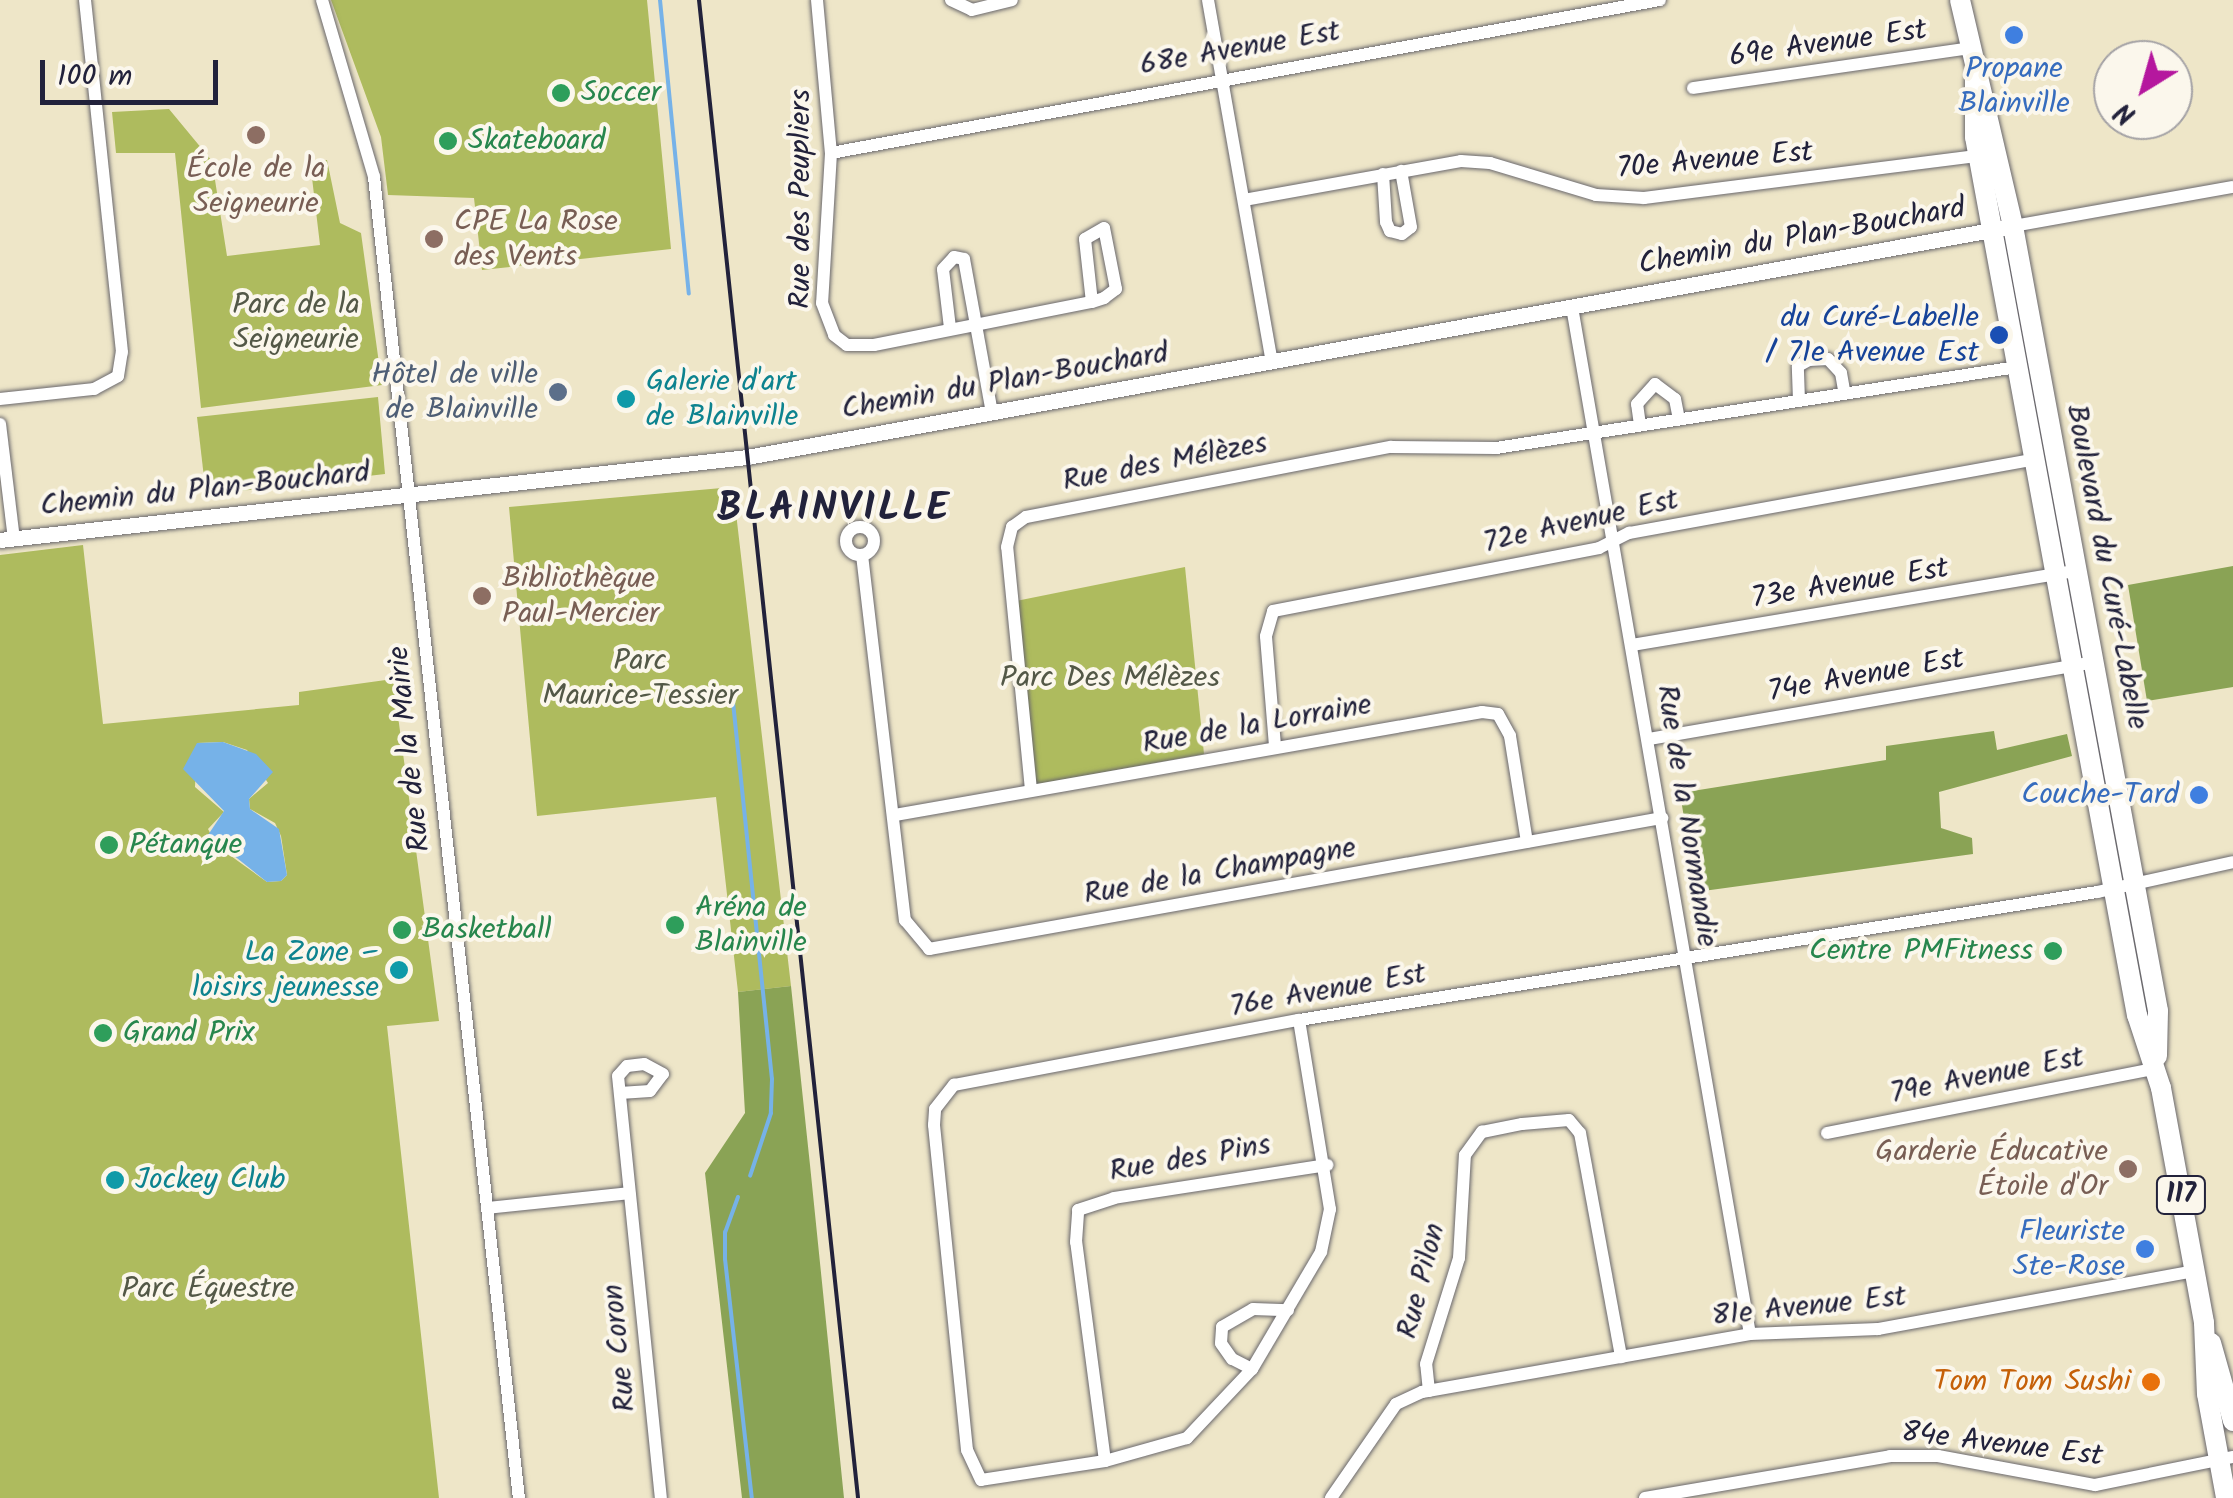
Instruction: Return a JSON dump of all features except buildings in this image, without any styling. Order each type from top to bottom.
[{"type":"main road","name":"Boulevard du Curé-Labelle","points":[[1960,0],[1975,80],[1978,156],[2002,228],[2124,885],[2158,1012],[2158,1068],[2226,1459],[2226,1498]]},
{"type":"main road","name":"Boulevard du Curé-Labelle","points":[[1975,80],[1995,134],[2018,368],[2034,459],[2066,573]]},
{"type":"main road","name":"Boulevard du Curé-Labelle","points":[[2204,1322],[2233,1422]]},
{"type":"street","points":[[0,399],[94,390],[118,376],[122,352],[85,0]]},
{"type":"street","name":"Rue de la Mairie","points":[[322,0],[372,166],[519,1498]]},
{"type":"street","name":"Rue des Peupliers","points":[[817,0],[831,153],[822,303],[834,336],[847,344],[874,345],[1092,302]]},
{"type":"street","points":[[952,0],[972,10],[1012,0]]},
{"type":"street","points":[[1208,0],[1272,362]]},
{"type":"street","name":"68e Avenue Est","points":[[831,153],[1122,95],[1222,82],[1660,0]]},
{"type":"street","name":"69e Avenue Est","points":[[1693,88],[1970,48]]},
{"type":"street","name":"70e Avenue Est","points":[[1244,200],[1401,171],[1490,162],[1596,196],[1644,198],[1978,156]]},
{"type":"street","points":[[1383,174],[1386,222],[1390,232],[1402,234],[1411,227],[1401,171]]},
{"type":"street","points":[[2002,228],[2233,187]]},
{"type":"street","points":[[1104,228],[1116,288],[1092,302],[1085,238],[1104,228]]},
{"type":"street","name":"Chemin du Plan-Bouchard","points":[[7,540],[714,462],[2002,228]]},
{"type":"street","points":[[950,328],[943,269],[954,257],[964,258],[992,413]]},
{"type":"street","name":"Rue de la Normandie","points":[[1572,306],[1750,1334]]},
{"type":"street","points":[[1799,401],[1798,366],[1809,360],[1828,358],[1842,373],[1844,390]]},
{"type":"street","name":"Rue des Mélèzes","points":[[1031,790],[1007,547],[1012,527],[1026,517],[1392,448],[1496,448],[1799,401],[1844,390],[1900,388],[2018,368]]},
{"type":"street","points":[[1640,426],[1637,404],[1655,384],[1676,399],[1679,420]]},
{"type":"street","points":[[0,424],[7,540]]},
{"type":"street","name":"72e Avenue Est","points":[[1275,746],[1266,636],[1274,611],[1613,540],[2034,459]]},
{"type":"street","points":[[862,555],[894,815]]},
{"type":"street","name":"73e Avenue Est","points":[[1632,645],[2066,573]]},
{"type":"street","name":"74e Avenue Est","points":[[1648,739],[2082,664]]},
{"type":"street","name":"Rue de la Lorraine","points":[[894,815],[1275,746],[1498,714],[1510,736],[1528,842]]},
{"type":"street","name":"Rue de la Champagne","points":[[894,815],[905,920],[929,950],[1662,818]]},
{"type":"street","name":"76e Avenue Est","points":[[1105,1461],[981,1480],[967,1450],[936,1108],[954,1085],[1300,1020],[2124,885],[2233,862]]},
{"type":"street","points":[[1105,1461],[1188,1438],[1252,1369],[1321,1252],[1330,1209],[1327,1165],[1300,1020]]},
{"type":"street","name":"79e Avenue Est","points":[[1826,1133],[2158,1068]]},
{"type":"street","name":"Rue Coron","points":[[620,1094],[661,1498]]},
{"type":"street","name":"Rue Pilon","points":[[1429,1391],[1426,1364],[1459,1258],[1465,1154],[1482,1132],[1522,1124],[1569,1120],[1580,1133],[1621,1357]]},
{"type":"street","name":"Rue des Pins","points":[[1105,1461],[1076,1242],[1078,1210],[1114,1198],[1327,1165]]},
{"type":"street","points":[[487,1208],[628,1193]]},
{"type":"street","name":"81e Avenue Est","points":[[1429,1391],[1750,1334],[1878,1328],[2194,1271]]},
{"type":"street","points":[[1252,1369],[1232,1359],[1220,1343],[1222,1328],[1253,1309],[1288,1310]]},
{"type":"street","points":[[1331,1498],[1396,1404],[1429,1391]]},
{"type":"street","name":"84e Avenue Est","points":[[1645,1498],[1716,1492],[1899,1455],[1954,1459],[2079,1485],[2134,1482],[2226,1459]]},
{"type":"green space","points":[[331,0],[647,0],[671,249],[482,270],[474,198],[388,195],[381,137]]},
{"type":"green space","name":"Parc de la Seigneurie","points":[[169,109],[212,161],[227,256],[320,245],[310,161],[327,160],[340,223],[361,233],[382,385],[201,408],[175,153],[116,153],[112,112]]},
{"type":"green space","points":[[378,397],[385,474],[206,495],[197,417]]},
{"type":"green space","name":"Parc Maurice-Tessier","points":[[733,487],[791,986],[738,992],[716,797],[537,816],[509,507]]},
{"type":"green space","name":"Parc Équestre","points":[[83,545],[103,724],[299,705],[299,692],[393,679],[439,1021],[387,1026],[439,1498],[0,1498],[0,555]],"holes":[[[223,742],[247,750],[268,783],[249,799],[250,809],[275,823],[281,836],[287,875],[281,881],[267,882],[217,846],[208,829],[224,812],[195,787],[197,743]]]},
{"type":"green space","points":[[2233,566],[2233,687],[2147,701],[2128,585]]},
{"type":"green space","name":"Parc Des Mélèzes","points":[[1185,567],[1204,754],[1034,785],[1016,601]]},
{"type":"green space","points":[[1994,731],[1997,750],[2067,734],[2072,756],[1939,792],[1941,828],[1972,838],[1973,854],[1696,892],[1680,793],[1886,760],[1886,746]]},
{"type":"green space","points":[[791,986],[844,1498],[742,1498],[705,1173],[745,1113],[738,992]]},
{"type":"water","points":[[223,742],[256,754],[273,772],[249,799],[250,809],[279,829],[287,875],[281,881],[267,882],[208,835],[224,811],[183,769],[197,743]]},
{"type":"waterway","points":[[660,0],[689,294]]},
{"type":"waterway","points":[[733,702],[772,1079],[771,1113],[750,1176]]},
{"type":"waterway","points":[[738,1197],[725,1232],[725,1259],[752,1498]]},
{"type":"railway","points":[[699,0],[858,1498]]},
{"type":"place","name":"Propane Blainville","points":[[2014,35]]},
{"type":"place","name":"Soccer","points":[[561,93]]},
{"type":"place","name":"École de la Seigneurie","points":[[256,135]]},
{"type":"place","name":"Skateboard","points":[[448,141]]},
{"type":"place","name":"CPE La Rose des Vents","points":[[434,239]]},
{"type":"place","name":"du Curé-Labelle / 71e Avenue Est","points":[[1999,335]]},
{"type":"place","name":"Hôtel de ville de Blainville","points":[[558,392]]},
{"type":"place","name":"Galerie d'art de Blainville","points":[[626,399]]},
{"type":"place","name":"Bibliothèque Paul-Mercier","points":[[482,596]]},
{"type":"place","name":"Couche-Tard","points":[[2199,795]]},
{"type":"place","name":"Pétanque","points":[[109,845]]},
{"type":"place","name":"Aréna de Blainville","points":[[675,925]]},
{"type":"place","name":"Basketball","points":[[402,930]]},
{"type":"place","name":"Centre PMFitness","points":[[2053,951]]},
{"type":"place","name":"La Zone – loisirs jeunesse","points":[[399,970]]},
{"type":"place","name":"Grand Prix","points":[[103,1033]]},
{"type":"place","name":"Garderie Éducative Étoile d'Or","points":[[2128,1169]]},
{"type":"place","name":"Jockey Club","points":[[115,1180]]},
{"type":"place","name":"Fleuriste Ste-Rose","points":[[2145,1249]]},
{"type":"place","name":"Tom Tom Sushi","points":[[2151,1382]]},
{"type":"district","name":"BLAINVILLE","points":[[834,509]]}]
